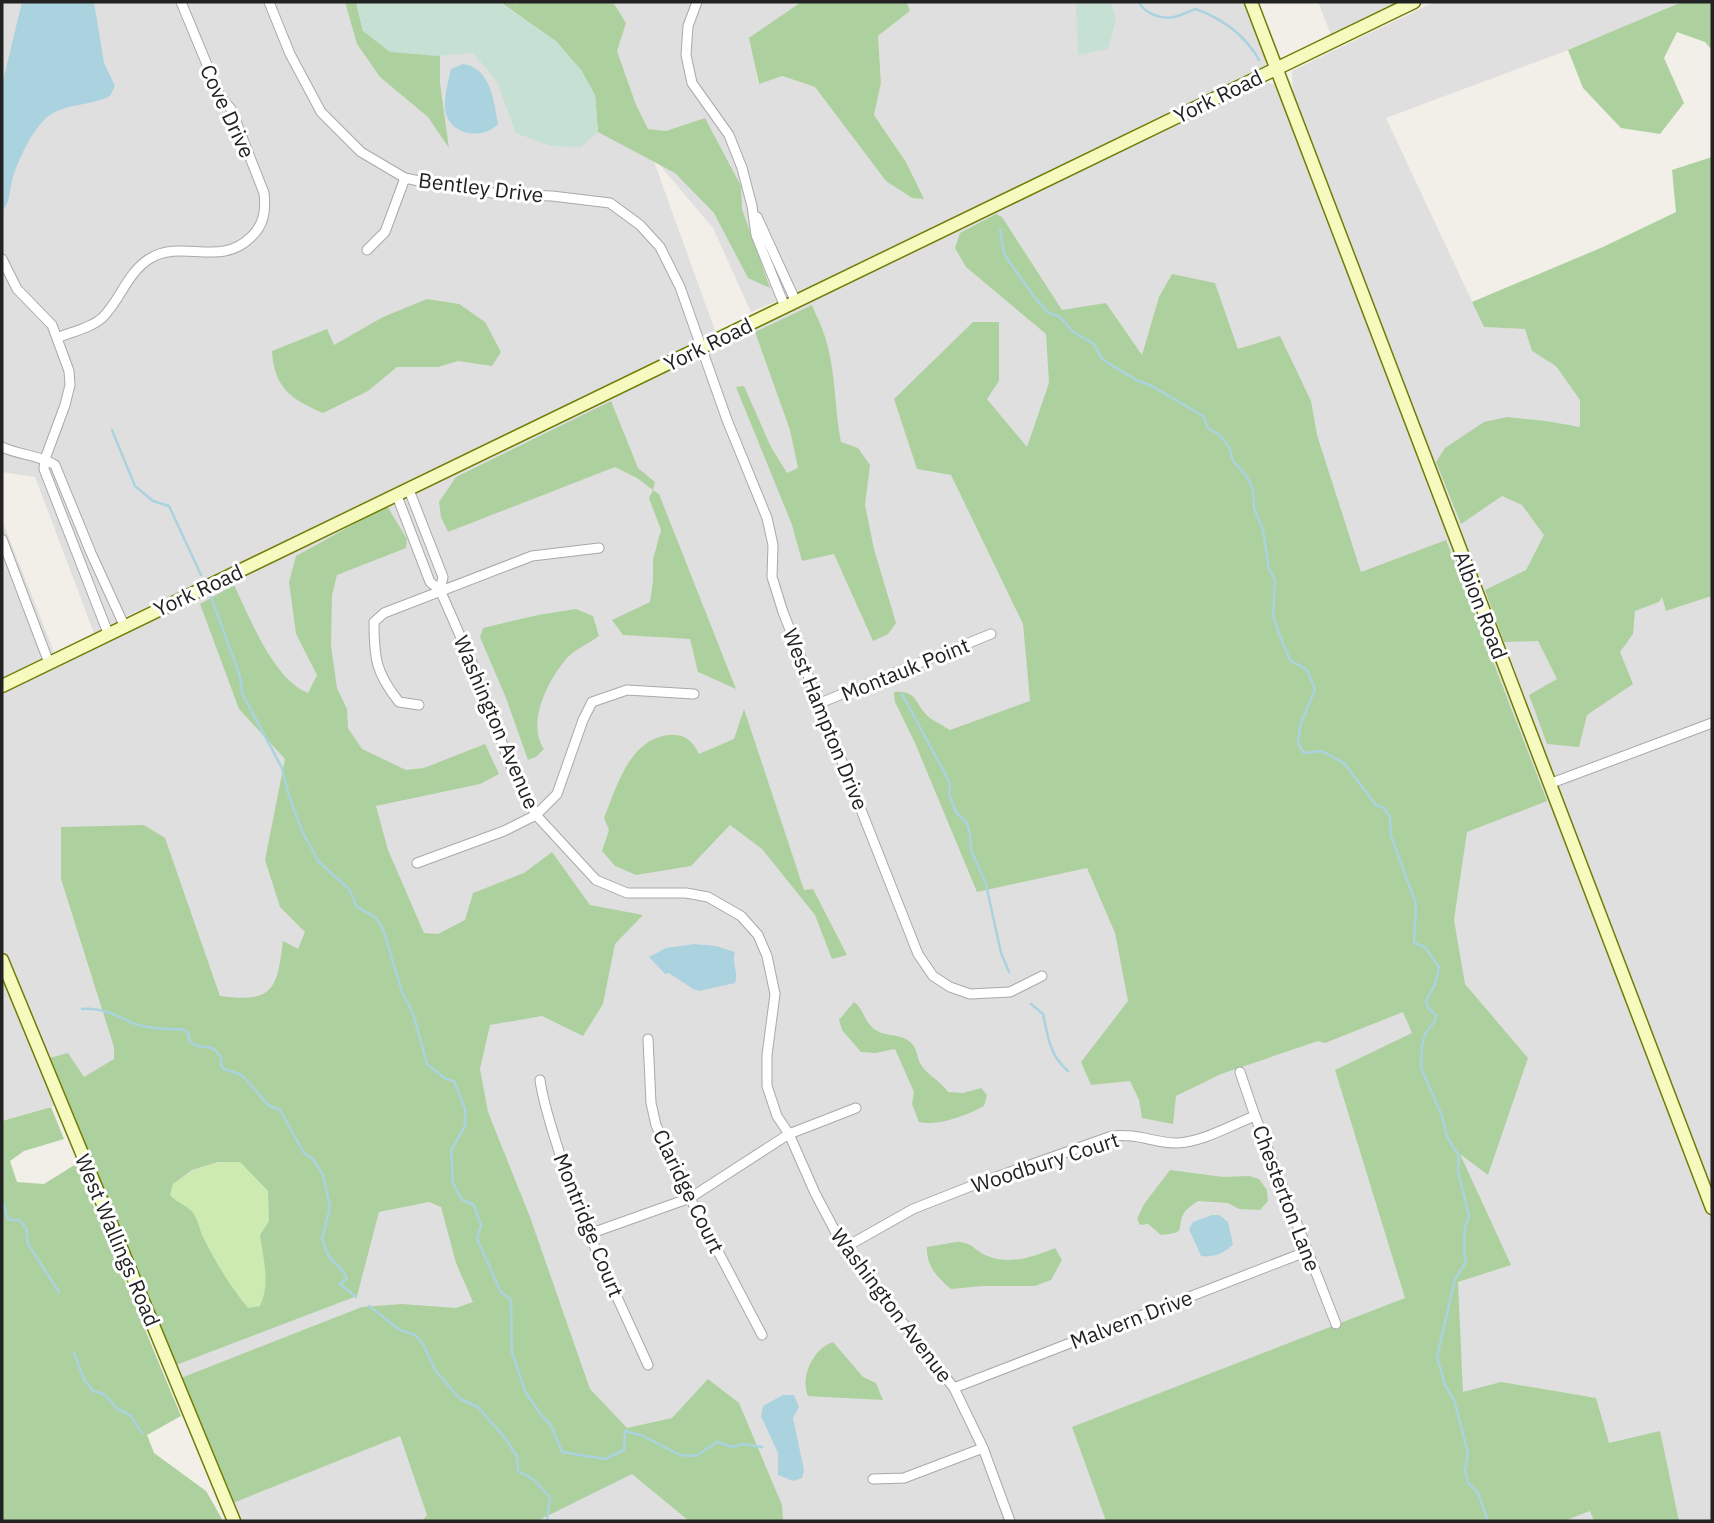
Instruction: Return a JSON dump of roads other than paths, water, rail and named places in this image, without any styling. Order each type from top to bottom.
[{"type":"street","name":"Cove Drive","points":[[57,338],[99,321],[116,302],[129,280],[148,260],[170,252],[224,253],[253,236],[262,222],[264,193],[232,109],[219,96],[181,2]]},
{"type":"street","name":"Bentley Drive","points":[[269,2],[290,54],[321,112],[362,152],[405,177],[438,185],[499,194],[552,196],[610,203],[640,225],[660,247],[680,287],[701,347]]},
{"type":"street","points":[[697,2],[688,26],[686,55],[692,83],[729,135],[742,167],[752,206],[790,304]]},
{"type":"street","name":"Albion Road","points":[[1251,2],[1712,1208]]},
{"type":"street","name":"York Road","points":[[2,686],[1414,2]]},
{"type":"street","points":[[367,250],[384,232],[405,177]]},
{"type":"street","points":[[2,259],[17,289],[52,325],[69,371],[70,384],[45,459],[45,476],[108,633]]},
{"type":"street","name":"West Hampton Drive","points":[[701,347],[726,420],[766,518],[773,545],[772,577],[783,612],[918,954],[933,976],[950,987],[970,994],[1010,992],[1042,976]]},
{"type":"street","points":[[2,447],[45,459],[55,465],[124,625]]},
{"type":"street","name":"Washington Avenue","points":[[409,490],[443,578],[440,590]]},
{"type":"street","name":"Washington Avenue","points":[[397,496],[430,582],[440,590],[477,674],[509,762],[536,815],[596,880],[626,893],[686,893],[708,897],[741,916],[758,935],[767,956],[775,994],[766,1086],[777,1116],[789,1134],[815,1193],[844,1248],[954,1388],[983,1448],[1010,1521]]},
{"type":"street","points":[[2,539],[49,663]]},
{"type":"street","points":[[419,705],[399,702],[385,685],[374,656],[374,622],[384,613],[532,556],[599,548]]},
{"type":"street","name":"Montauk Point","points":[[820,703],[991,634]]},
{"type":"street","points":[[418,863],[504,831],[536,815],[557,794],[592,702],[626,690],[694,694]]},
{"type":"street","points":[[1549,784],[1712,723]]},
{"type":"street","name":"West Wallings Road","points":[[2,960],[234,1521]]},
{"type":"street","name":"Claridge Court","points":[[648,1039],[651,1103],[656,1125],[690,1198],[762,1335]]},
{"type":"street","name":"Chesterton Lane","points":[[1240,1072],[1336,1324]]},
{"type":"street","name":"Montridge Court","points":[[540,1080],[542,1098],[589,1234],[648,1365]]},
{"type":"street","points":[[589,1234],[690,1198],[789,1134],[856,1108]]},
{"type":"street","name":"Woodbury Court","points":[[844,1248],[913,1209],[1112,1136],[1129,1134],[1178,1143],[1255,1116]]},
{"type":"street","name":"Malvern Drive","points":[[954,1388],[1308,1251]]},
{"type":"street","points":[[873,1479],[904,1478],[983,1448]]},
{"type":"water","points":[[22,2],[94,2],[104,63],[115,86],[110,96],[59,110],[46,118],[18,163],[8,201],[2,211],[2,85]]},
{"type":"water","points":[[463,64],[480,72],[490,87],[498,124],[475,134],[459,130],[452,125],[445,109],[451,69]]},
{"type":"water","points":[[694,944],[716,946],[735,952],[735,983],[699,991],[669,973],[665,974],[649,957],[666,948]]},
{"type":"water","points":[[1219,1215],[1228,1222],[1233,1244],[1218,1254],[1201,1256],[1189,1229],[1193,1222]]},
{"type":"water","points":[[783,1395],[794,1395],[799,1407],[793,1418],[804,1470],[802,1478],[793,1481],[778,1475],[778,1453],[761,1416],[763,1406]]},
{"type":"waterway","points":[[1139,2],[1149,12],[1169,18],[1196,9],[1206,13],[1240,36],[1259,60]]},
{"type":"waterway","points":[[1000,229],[1004,254],[1034,297],[1049,313],[1060,317],[1072,331],[1094,344],[1102,359],[1203,416],[1208,428],[1220,435],[1229,447],[1233,461],[1246,475],[1253,490],[1254,508],[1263,530],[1269,569],[1275,580],[1273,616],[1280,636],[1290,660],[1307,670],[1315,689],[1300,726],[1298,743],[1304,753],[1322,751],[1344,763],[1376,805],[1384,808],[1390,817],[1391,836],[1416,904],[1414,943],[1425,947],[1439,967],[1436,982],[1426,1001],[1428,1008],[1436,1015],[1435,1021],[1425,1034],[1421,1068],[1442,1116],[1447,1137],[1459,1156],[1458,1171],[1469,1216],[1465,1227],[1466,1262],[1455,1279],[1437,1357],[1445,1385],[1454,1400],[1468,1453],[1465,1471],[1468,1483],[1478,1493],[1488,1521]]},
{"type":"waterway","points":[[112,430],[135,486],[153,501],[169,506],[201,575]]},
{"type":"waterway","points":[[210,594],[240,676],[242,693],[282,768],[302,831],[319,862],[349,889],[357,907],[375,917],[383,929],[402,992],[413,1013],[427,1064],[446,1079],[454,1081],[465,1109],[465,1126],[451,1150],[453,1183],[461,1199],[474,1205],[481,1225],[477,1239],[501,1292],[511,1300],[512,1353],[526,1393],[551,1425],[562,1452],[605,1459],[624,1450],[625,1431],[641,1435],[680,1455],[696,1456],[717,1442],[733,1447],[742,1444],[762,1447]]},
{"type":"waterway","points":[[902,694],[950,783],[949,794],[956,812],[967,823],[971,850],[986,884],[1001,953],[1009,972]]},
{"type":"waterway","points":[[1031,1004],[1043,1014],[1053,1052],[1068,1071]]},
{"type":"waterway","points":[[82,1009],[105,1011],[146,1027],[183,1029],[189,1034],[189,1041],[197,1046],[213,1048],[221,1057],[224,1069],[242,1075],[268,1105],[280,1110],[304,1153],[313,1159],[323,1175],[330,1207],[322,1239],[329,1257],[347,1278],[340,1284],[356,1297]]},
{"type":"waterway","points":[[2,1205],[4,1204],[7,1217],[19,1220],[26,1228],[28,1244],[59,1292]]},
{"type":"waterway","points":[[369,1306],[400,1330],[415,1335],[423,1344],[435,1370],[460,1399],[478,1407],[506,1439],[517,1457],[518,1471],[533,1479],[550,1497],[547,1521]]},
{"type":"waterway","points":[[74,1353],[84,1379],[93,1391],[104,1394],[117,1409],[130,1415],[142,1433]]}]
